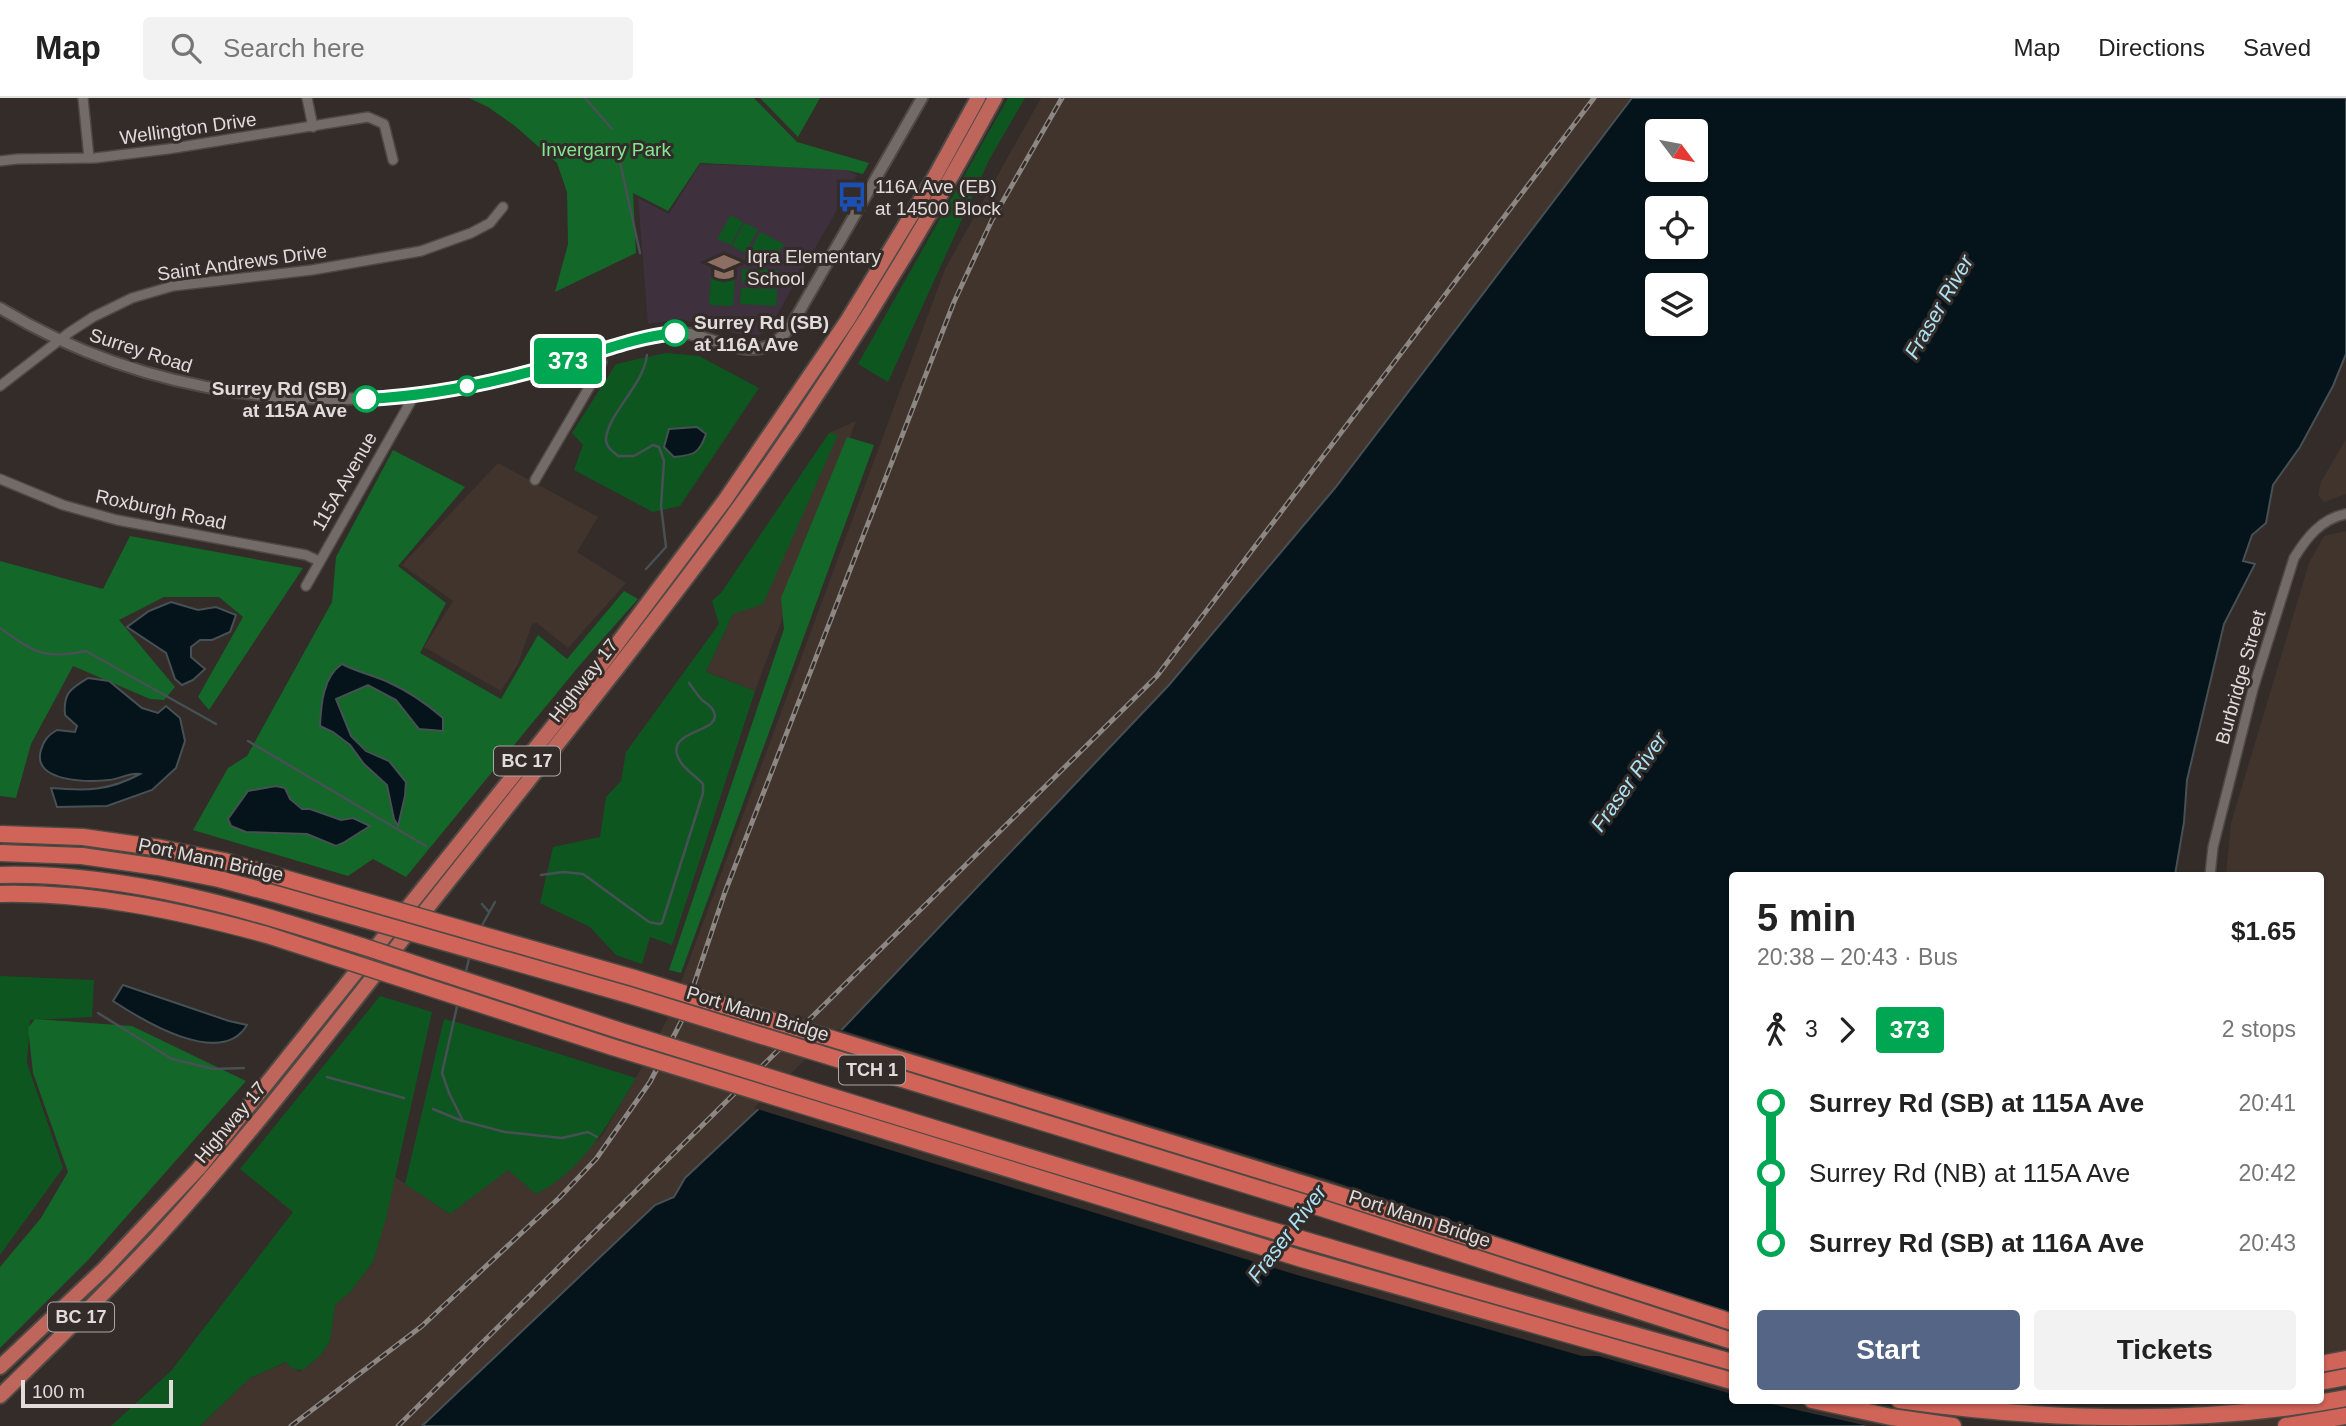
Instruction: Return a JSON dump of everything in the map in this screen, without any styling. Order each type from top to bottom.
[{"type":"highway","name":"Highway 17","points":[[0,1367],[105,1268],[199,1168],[590,680],[725,500],[847,321],[934,178],[978,98]]},
{"type":"highway","name":"Highway 17","points":[[0,1396],[159,1236],[260,1118],[609,679],[738,508],[859,330],[947,186],[995,98]]},
{"type":"highway","points":[[0,834],[83,837],[160,848],[284,877],[634,978],[1191,1149],[1729,1321]]},
{"type":"highway","name":"Port Mann Bridge","points":[[0,853],[82,856],[158,867],[219,879],[290,898],[629,995],[1265,1190],[1729,1340]]},
{"type":"highway","name":"TCH 1","points":[[0,875],[81,878],[154,888],[272,917],[618,1030],[950,1132],[1334,1249],[1729,1361]]},
{"type":"highway","points":[[0,894],[80,897],[152,907],[267,935],[625,1052],[1289,1255],[1729,1380]]},
{"type":"highway","points":[[2324,1363],[2346,1359]]},
{"type":"highway","points":[[2324,1381],[2346,1377]]},
{"type":"highway","points":[[2324,1401],[2346,1398]]},
{"type":"highway","points":[[1831,1404],[1891,1417],[1953,1426]]},
{"type":"highway","points":[[1932,1404],[2024,1415],[2141,1418],[2263,1411],[2308,1404]]},
{"type":"highway","points":[[2286,1426],[2346,1416]]},
{"type":"street","points":[[83,98],[89,158]]},
{"type":"street","points":[[307,98],[313,127]]},
{"type":"street","name":"Surrey Road","points":[[0,308],[59,340],[156,376],[258,396],[328,400],[415,394],[488,382],[649,337],[683,333],[755,349],[773,344],[791,326],[922,98]]},
{"type":"street","name":"Wellington Drive","points":[[0,162],[89,158],[168,149],[368,117],[384,124],[393,159]]},
{"type":"street","name":"Saint Andrews Drive","points":[[0,386],[93,317],[142,295],[173,286],[312,270],[416,252],[471,233],[490,223],[503,207]]},
{"type":"street","points":[[535,480],[594,379],[602,362],[599,352]]},
{"type":"street","name":"115A Avenue","points":[[306,586],[415,394]]},
{"type":"street","name":"Roxburgh Road","points":[[0,480],[64,505],[117,520],[306,555],[319,561]]},
{"type":"street","name":"Burbridge Street","points":[[2210,872],[2213,847],[2253,689],[2294,558],[2306,539],[2320,526],[2346,514]]},
{"type":"shaded area","points":[[1041,98],[1632,98],[1335,488],[1169,685],[833,1039],[685,1178],[674,1197],[655,1205],[422,1426],[200,1426],[250,1378],[287,1362],[299,1372],[321,1355],[330,1341],[335,1305],[351,1291],[373,1262],[395,1177],[450,1214],[508,1169],[536,1194],[602,1136],[669,1015],[945,269]]},
{"type":"shaded area","name":"Iqra Elementary School","points":[[700,164],[844,169],[857,175],[770,327],[760,335],[736,334],[680,319],[648,324],[638,198],[669,214]]},
{"type":"shaded area","points":[[856,421],[755,691],[706,672],[733,614],[829,433]]},
{"type":"shaded area","points":[[2346,439],[2346,494],[2324,502],[2318,495],[2321,482]]},
{"type":"shaded area","points":[[498,463],[598,517],[577,552],[626,583],[568,648],[537,623],[532,624],[518,664],[501,691],[424,647],[453,601],[402,565]]},
{"type":"shaded area","points":[[2346,531],[2346,1426],[2209,1426],[2194,1404],[2324,1404],[2324,872],[2226,872],[2231,823],[2309,563],[2324,536]]},
{"type":"green space","name":"Invergarry Park","points":[[469,98],[754,98],[797,142],[869,163],[863,174],[846,170],[700,163],[668,211],[633,193],[636,253],[555,292],[568,244],[567,192],[557,163],[515,126],[488,107]]},
{"type":"green space","points":[[760,98],[820,98],[798,137]]},
{"type":"green space","points":[[1008,98],[1025,98],[989,160],[888,382],[858,364]]},
{"type":"green space","points":[[731,215],[743,222],[731,245],[717,239]]},
{"type":"green space","points":[[744,223],[758,229],[745,253],[732,246]]},
{"type":"green space","points":[[760,232],[784,244],[778,254],[749,253]]},
{"type":"green space","points":[[712,261],[736,262],[733,306],[709,305]]},
{"type":"green space","points":[[742,269],[778,270],[778,284],[742,283]]},
{"type":"green space","points":[[741,288],[777,289],[776,306],[740,304]]},
{"type":"green space","points":[[666,353],[699,356],[759,388],[680,506],[653,512],[574,470],[583,445],[572,433],[616,364]]},
{"type":"green space","points":[[829,433],[838,435],[763,604],[733,614],[706,672],[755,691],[672,945],[650,937],[642,964],[616,955],[590,927],[540,903],[553,847],[600,837],[606,797],[621,781],[626,752],[719,624],[712,601],[721,593]]},
{"type":"green space","points":[[847,437],[874,445],[681,973],[669,970],[784,629],[781,598]]},
{"type":"green space","points":[[393,450],[465,487],[398,566],[446,603],[420,653],[501,699],[538,635],[567,659],[624,591],[638,599],[579,666],[406,877],[373,859],[348,876],[193,830],[228,768],[247,756],[332,602],[336,557]],"holes":[[[342,664],[390,682],[410,694],[419,729],[396,700],[368,685],[335,699],[344,722],[359,744],[389,761],[387,785],[364,764],[351,745],[320,726]]]},
{"type":"green space","points":[[130,536],[303,568],[209,710],[198,697],[243,617],[219,597],[164,597],[119,620],[175,687],[164,700],[150,699],[73,666],[31,744],[16,798],[0,796],[0,561],[103,589]]},
{"type":"green space","points":[[0,976],[94,980],[92,1017],[30,1020],[27,1063],[63,1168],[0,1255]]},
{"type":"green space","points":[[380,996],[432,1012],[386,1218],[373,1262],[351,1291],[335,1305],[330,1341],[321,1355],[303,1370],[293,1369],[286,1362],[250,1378],[200,1426],[111,1426],[171,1371],[293,1212],[240,1169]]},
{"type":"green space","points":[[35,1019],[132,1026],[246,1081],[89,1259],[0,1348],[0,1267],[41,1218],[68,1172],[33,1073],[28,1028]]},
{"type":"green space","points":[[444,1019],[636,1078],[594,1143],[568,1172],[553,1184],[536,1194],[508,1170],[450,1214],[405,1184]]},
{"type":"water","name":"Fraser River","points":[[1632,98],[2346,98],[2346,354],[2333,386],[2300,447],[2273,485],[2266,523],[2252,535],[2243,561],[2255,564],[2224,624],[2187,780],[2184,822],[2176,872],[1729,872],[1729,1404],[2064,1404],[2062,1426],[422,1426],[655,1205],[674,1197],[685,1178],[833,1039],[1169,685],[1335,488]]},
{"type":"water","points":[[697,427],[706,434],[695,452],[674,457],[664,447],[669,429]]},
{"type":"water","points":[[171,602],[198,610],[216,607],[236,615],[230,632],[212,640],[200,640],[191,647],[191,657],[205,669],[193,680],[182,685],[175,679],[166,653],[127,627],[149,611]]},
{"type":"water","points":[[342,664],[403,689],[443,718],[443,731],[419,729],[396,700],[368,685],[336,699],[351,736],[366,751],[389,761],[406,782],[398,826],[387,785],[364,764],[350,745],[320,726],[322,700],[327,684]]},
{"type":"water","points":[[88,678],[109,681],[142,708],[158,713],[166,706],[180,718],[185,741],[176,768],[152,790],[107,806],[57,807],[51,788],[107,787],[140,774],[109,780],[76,780],[53,775],[40,761],[42,746],[51,734],[57,730],[75,732],[77,726],[65,715],[65,701],[72,689]]},
{"type":"water","points":[[276,786],[285,788],[290,799],[302,809],[310,809],[341,820],[353,818],[370,826],[336,846],[307,834],[246,832],[231,826],[228,819],[248,791]]},
{"type":"water","points":[[123,985],[247,1025],[235,1037],[219,1042],[201,1042],[181,1037],[161,1029],[113,1001]]},
{"type":"pier","points":[[838,1029],[1326,1179],[1604,1271],[1603,1274],[1729,1313],[1729,1393],[1598,1356],[1582,1356],[1297,1275],[754,1108]]},
{"type":"pier","points":[[1771,1404],[2068,1404],[2065,1426],[1868,1426]]},
{"type":"waterway","points":[[585,98],[612,129]]},
{"type":"waterway","points":[[616,144],[640,253]]},
{"type":"waterway","points":[[646,569],[666,547],[661,506],[664,461],[659,447],[653,445],[634,456],[618,456],[608,447],[606,439],[613,419],[640,377],[647,355]]},
{"type":"waterway","points":[[0,628],[40,652],[59,655],[86,651],[216,724]]},
{"type":"waterway","points":[[541,875],[563,872],[583,874],[649,922],[662,923],[703,793],[703,784],[682,764],[676,751],[685,737],[710,724],[714,719],[712,708],[689,683]]},
{"type":"waterway","points":[[248,741],[426,846]]},
{"type":"waterway","points":[[480,929],[495,902]]},
{"type":"waterway","points":[[482,904],[489,912]]},
{"type":"waterway","points":[[465,975],[470,955]]},
{"type":"waterway","points":[[458,1002],[442,1073],[463,1121],[505,1132],[562,1138],[588,1132],[597,1137]]},
{"type":"waterway","points":[[98,1013],[172,1059],[214,1069],[244,1068]]},
{"type":"waterway","points":[[327,1077],[404,1098]]},
{"type":"waterway","points":[[433,1109],[462,1121]]},
{"type":"railway","points":[[291,1426],[422,1326],[559,1198],[596,1159],[650,1082],[682,1020],[725,892],[954,302],[992,220],[1062,98]]},
{"type":"railway","points":[[398,1426],[1157,676],[1594,98]]},
{"type":"bus line","name":"373","points":[[366,399],[488,382],[560,364],[614,346],[675,333]]},
{"type":"place","name":"116A Ave (EB) at 14500 Block","points":[[852,197]]},
{"type":"place","name":"Iqra Elementary School","points":[[724,267]]},
{"type":"place","name":"Surrey Rd (SB) at 116A Ave","points":[[675,333]]},
{"type":"place","name":"Surrey Rd (SB) at 115A Ave","points":[[366,399]]}]
